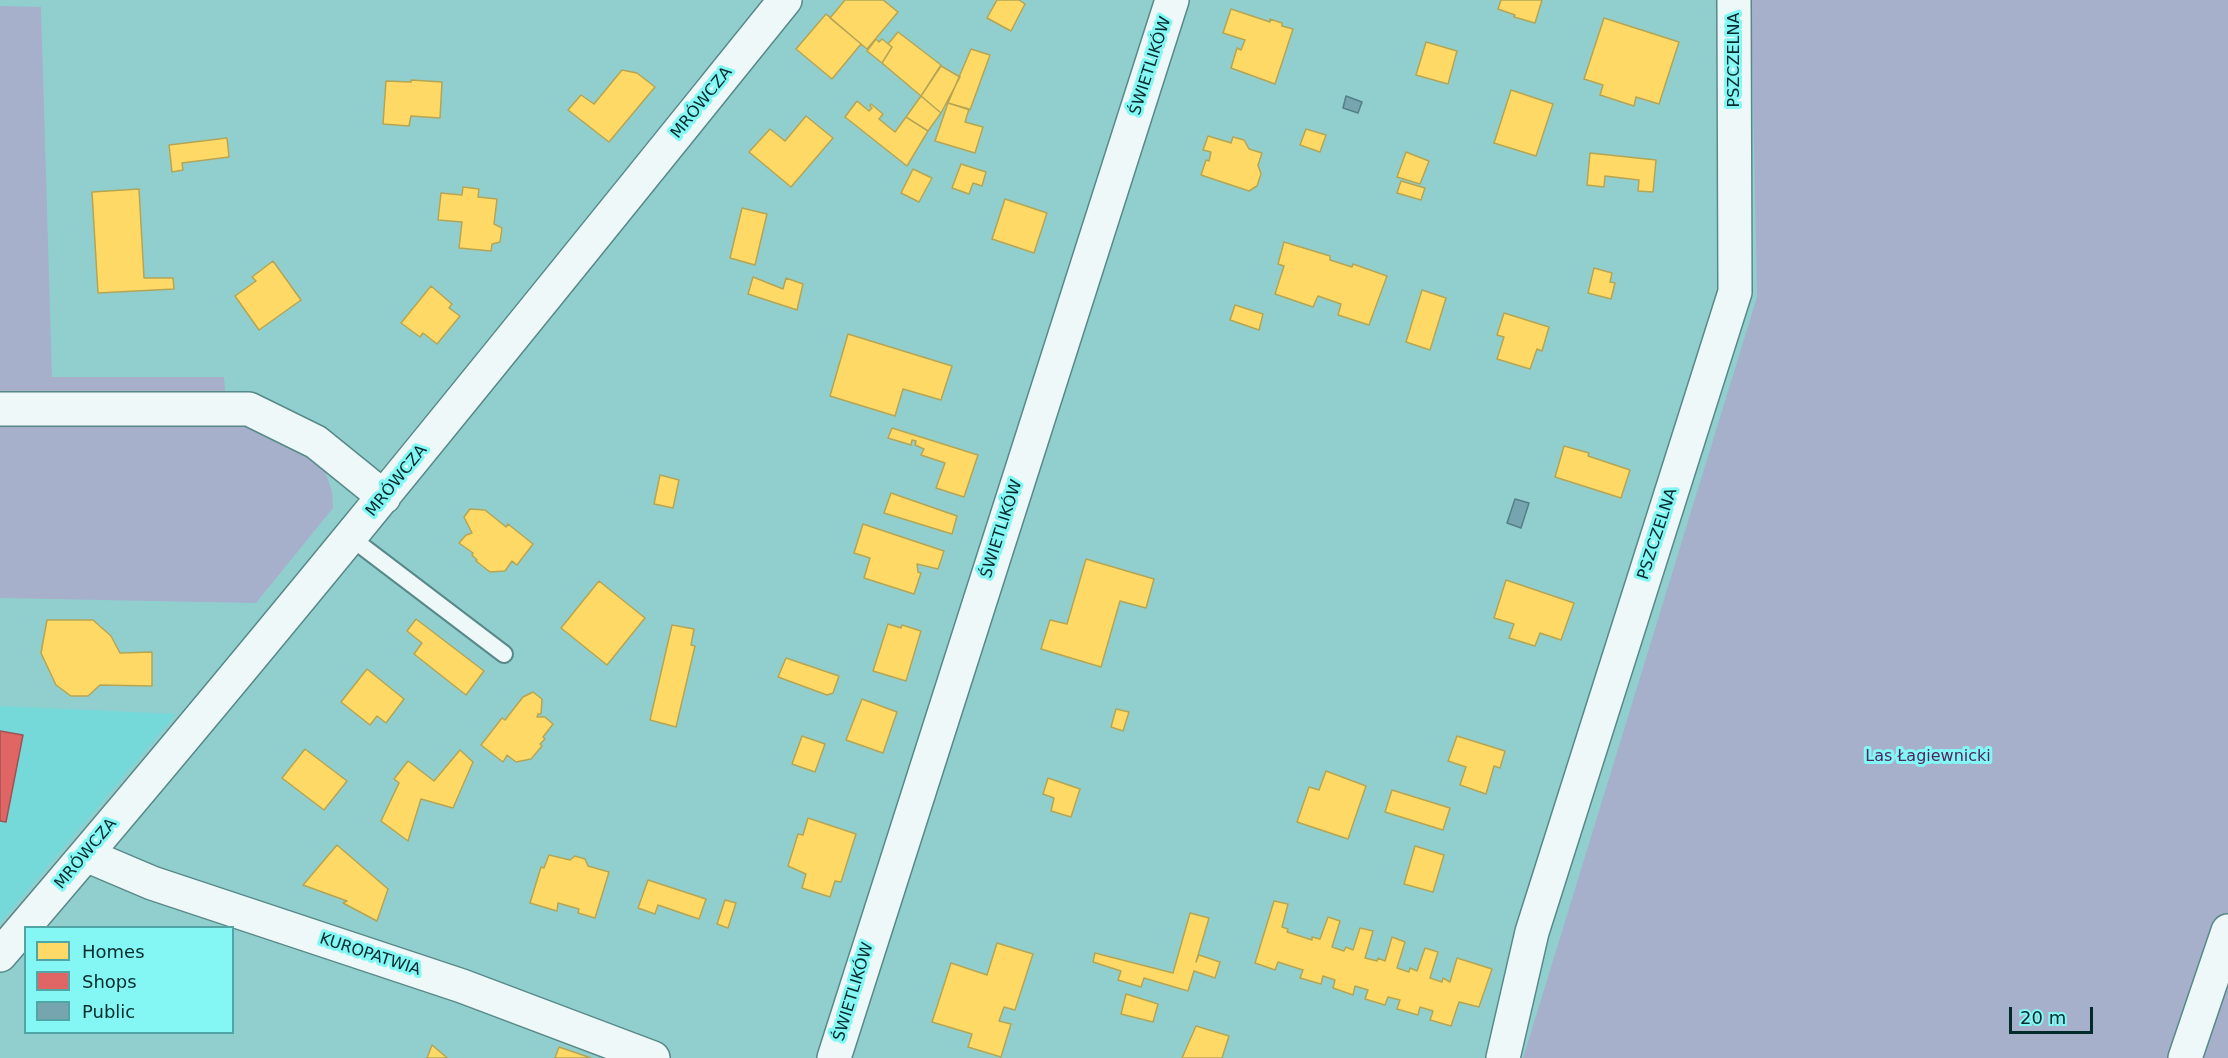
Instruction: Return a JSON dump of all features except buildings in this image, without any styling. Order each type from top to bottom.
[{"type":"street","name":"MRÓWCZA","points":[[25,926],[384,497],[785,0]]},
{"type":"street","name":"ŚWIETLIKÓW","points":[[834,1058],[1172,0]]},
{"type":"street","name":"PSZCZELNA","points":[[1503,1058],[1532,932],[1735,292],[1734,0]]},
{"type":"street","points":[[0,410],[249,409],[316,442],[384,497]]},
{"type":"street","name":"KUROPATWIA","points":[[86,855],[152,883],[462,986],[652,1058]]},
{"type":"street","name":"MRÓWCZA","points":[[0,955],[24,927]]},
{"type":"street","points":[[2185,1058],[2228,931]]},
{"type":"lane","points":[[350,537],[504,654]]},
{"type":"shaded area","points":[[0,706],[176,714],[0,923]]},
{"type":"green space","name":"Las Łagiewnicki","points":[[1751,0],[2228,0],[2228,1058],[1523,1058],[1757,297]]},
{"type":"green space","points":[[0,6],[41,7],[52,377],[224,377],[226,400],[0,401]]},
{"type":"green space","points":[[251,421],[323,466],[332,491],[333,508],[256,603],[0,598],[0,423]]}]
